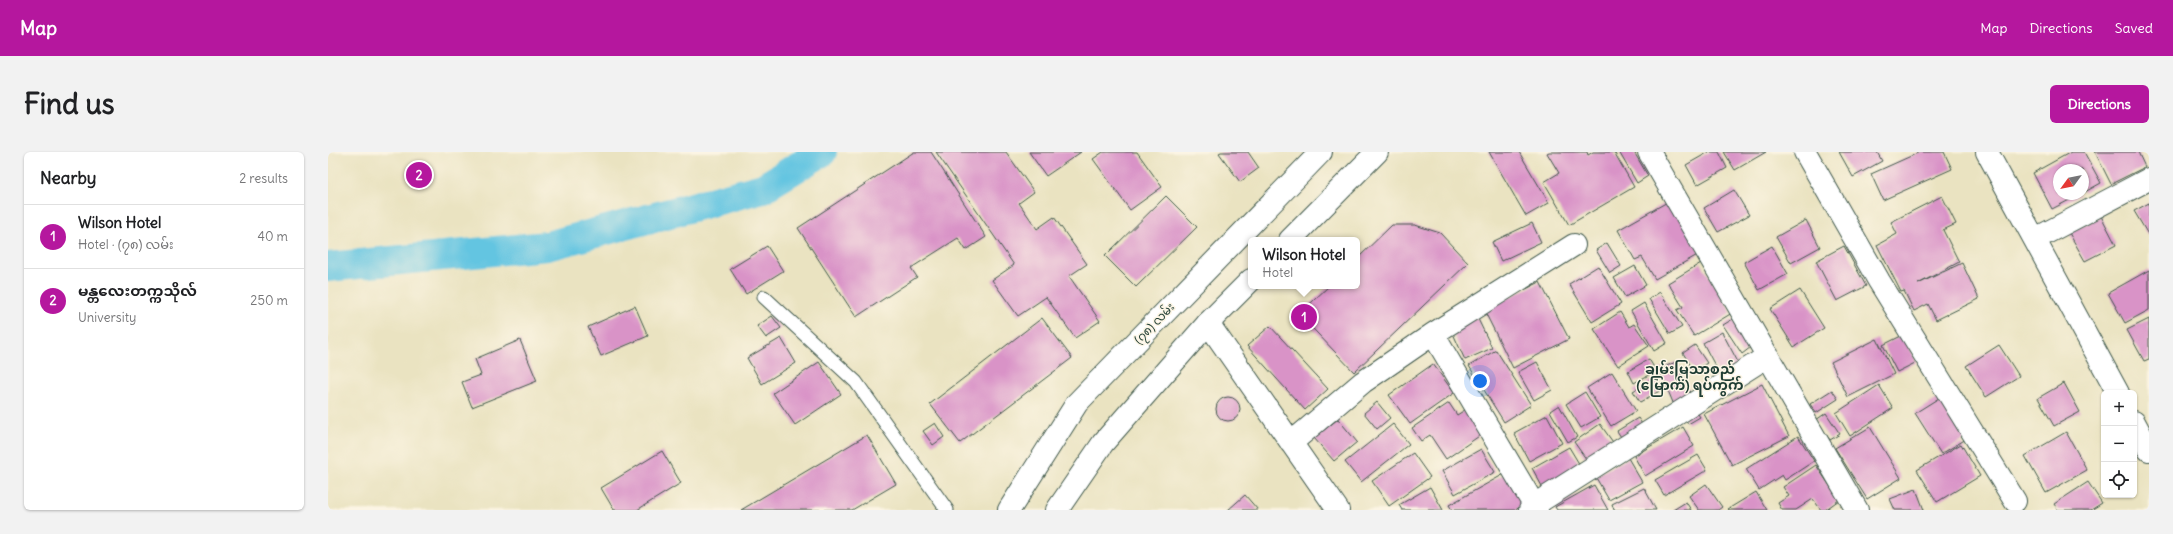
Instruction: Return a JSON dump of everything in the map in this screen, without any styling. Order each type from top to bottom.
[{"type":"street","name":"(၇၈) လမ်း","points":[[1009,510],[1077,403],[1321,152]]},
{"type":"street","points":[[1293,237],[1377,152]]},
{"type":"street","points":[[1649,152],[1857,510]]},
{"type":"street","points":[[1805,152],[1880,281],[2015,501]]},
{"type":"street","points":[[1987,152],[2116,390]]},
{"type":"street","points":[[2035,239],[2149,179]]},
{"type":"street","points":[[1291,443],[1363,382],[1433,334],[1574,245]]},
{"type":"street","points":[[1057,510],[1103,443],[1208,323],[1248,283]]},
{"type":"street","points":[[1208,323],[1338,510]]},
{"type":"street","points":[[1433,334],[1534,509],[1542,500],[1768,356]]},
{"type":"street","points":[[2136,426],[2149,450]]},
{"type":"lane","points":[[764,297],[856,382],[947,510]]},
{"type":"building","points":[[914,152],[931,152],[986,237],[966,250],[958,238],[911,268],[917,277],[856,317],[798,228]]},
{"type":"building","points":[[936,152],[1006,152],[1034,192],[1019,203],[1037,229],[1054,217],[1087,264],[1069,276],[1100,321],[1075,338],[1046,297],[1018,316],[992,280],[1014,265]]},
{"type":"building","points":[[1029,152],[1081,152],[1046,176]]},
{"type":"building","points":[[1103,152],[1137,152],[1162,187],[1130,210],[1093,159]]},
{"type":"building","points":[[1248,152],[1259,168],[1240,182],[1219,153]]},
{"type":"building","points":[[1489,152],[1519,152],[1549,203],[1526,216]]},
{"type":"building","points":[[1587,152],[1588,155],[1593,152],[1614,152],[1634,187],[1569,225],[1544,182],[1559,173],[1547,153]]},
{"type":"building","points":[[1619,152],[1634,152],[1648,176],[1637,183]]},
{"type":"building","points":[[1709,152],[1719,152],[1727,168],[1697,185],[1686,165]]},
{"type":"building","points":[[1724,152],[1766,152],[1735,170]]},
{"type":"building","points":[[1839,152],[1877,152],[1882,161],[1853,177]]},
{"type":"building","points":[[1920,152],[1944,152],[1952,169],[1883,200],[1871,174]]},
{"type":"building","points":[[2071,152],[2084,152],[2101,183],[2089,190],[2089,164],[2053,164],[2053,200],[2069,200],[2052,209],[2033,173]]},
{"type":"building","points":[[2095,152],[2138,152],[2145,167],[2111,184]]},
{"type":"building","points":[[1734,190],[1749,215],[1718,232],[1704,208]]},
{"type":"building","points":[[1166,196],[1197,227],[1136,287],[1105,256]]},
{"type":"building","points":[[1942,196],[1956,224],[1943,230],[1959,262],[1918,284],[1962,263],[1979,299],[1936,320],[1928,304],[1914,311],[1904,291],[1901,292],[1877,245],[1897,234],[1891,222]]},
{"type":"building","points":[[1671,200],[1701,253],[1655,279],[1642,257],[1635,260],[1618,230]]},
{"type":"building","points":[[2149,203],[2149,236],[2134,211]]},
{"type":"building","points":[[2101,216],[2116,245],[2085,261],[2069,233]]},
{"type":"building","points":[[1806,220],[1820,247],[1791,263],[1776,237]]},
{"type":"building","points":[[1532,223],[1541,242],[1501,261],[1492,242]]},
{"type":"building","points":[[1392,225],[1415,225],[1440,233],[1468,263],[1354,372],[1299,314],[1326,289],[1360,289],[1360,256]]},
{"type":"building","points":[[1607,243],[1621,266],[1610,273],[1596,250]]},
{"type":"building","points":[[767,246],[783,271],[746,294],[730,269]]},
{"type":"building","points":[[1772,246],[1788,274],[1759,290],[1744,262]]},
{"type":"building","points":[[1844,246],[1866,286],[1837,301],[1816,261]]},
{"type":"building","points":[[1701,263],[1732,313],[1694,336],[1677,310],[1683,307],[1668,283]]},
{"type":"building","points":[[1598,266],[1621,304],[1592,322],[1569,284]]},
{"type":"building","points":[[1635,266],[1646,285],[1625,297],[1614,278]]},
{"type":"building","points":[[2149,270],[2149,310],[2125,323],[2108,293]]},
{"type":"building","points":[[1540,282],[1569,339],[1513,368],[1484,310]]},
{"type":"building","points":[[1800,290],[1824,328],[1794,347],[1770,309]]},
{"type":"building","points":[[1660,292],[1682,327],[1670,334],[1649,299]]},
{"type":"building","points":[[1644,303],[1667,343],[1654,351],[1631,311]]},
{"type":"building","points":[[635,306],[648,336],[601,356],[588,327]]},
{"type":"building","points":[[1620,312],[1629,327],[1634,324],[1649,346],[1618,366],[1594,329]]},
{"type":"building","points":[[772,316],[781,328],[766,338],[757,326]]},
{"type":"building","points":[[1477,317],[1492,348],[1465,360],[1451,329]]},
{"type":"building","points":[[1042,318],[1072,358],[960,443],[930,404]]},
{"type":"building","points":[[1733,319],[1751,347],[1742,354],[1723,325]]},
{"type":"building","points":[[2149,319],[2149,359],[2144,361],[2127,330]]},
{"type":"building","points":[[1270,326],[1328,389],[1305,410],[1247,346]]},
{"type":"building","points":[[1722,332],[1739,364],[1720,375],[1703,343]]},
{"type":"building","points":[[1903,335],[1917,362],[1897,372],[1883,345]]},
{"type":"building","points":[[781,338],[796,363],[762,384],[747,358]]},
{"type":"building","points":[[1877,339],[1894,374],[1848,397],[1831,362]]},
{"type":"building","points":[[520,340],[537,381],[472,407],[462,382],[481,375],[475,359]]},
{"type":"building","points":[[1695,345],[1707,363],[1694,371],[1683,353]]},
{"type":"building","points":[[1999,345],[2019,376],[1986,397],[1966,366]]},
{"type":"building","points":[[1496,350],[1531,405],[1504,422],[1469,366]]},
{"type":"building","points":[[1649,359],[1656,371],[1634,383],[1628,371]]},
{"type":"building","points":[[819,362],[841,394],[795,425],[773,393]]},
{"type":"building","points":[[1537,362],[1552,390],[1534,400],[1518,372]]},
{"type":"building","points":[[1676,362],[1692,397],[1674,405],[1659,369]]},
{"type":"building","points":[[1433,364],[1454,393],[1410,424],[1389,395]]},
{"type":"building","points":[[1612,372],[1636,411],[1611,426],[1587,388]]},
{"type":"building","points":[[1656,378],[1663,389],[1640,402],[1633,391]]},
{"type":"building","points":[[2064,383],[2080,412],[2054,426],[2038,398]]},
{"type":"building","points":[[1762,384],[1789,436],[1732,465],[1704,414]]},
{"type":"building","points":[[1879,385],[1893,408],[1850,436],[1836,413]]},
{"type":"building","points":[[1832,390],[1838,399],[1816,413],[1810,404]]},
{"type":"building","points":[[1585,392],[1600,417],[1581,428],[1566,404]]},
{"type":"building","points":[[1947,393],[1973,435],[1941,454],[1915,413]]},
{"type":"building","points":[[1228,397],[1237,400],[1240,409],[1237,418],[1228,421],[1219,418],[1216,409],[1219,400]]},
{"type":"building","points":[[1377,402],[1390,418],[1377,429],[1364,413]]},
{"type":"building","points":[[1449,403],[1457,415],[1468,408],[1485,432],[1446,459],[1430,435],[1421,441],[1412,428]]},
{"type":"building","points":[[1559,405],[1577,437],[1568,442],[1550,411]]},
{"type":"building","points":[[1694,408],[1700,417],[1688,424],[1683,415]]},
{"type":"building","points":[[1826,413],[1840,434],[1830,440],[1816,420]]},
{"type":"building","points":[[1547,415],[1562,443],[1529,461],[1514,433]]},
{"type":"building","points":[[1638,418],[1644,427],[1623,440],[1617,431]]},
{"type":"building","points":[[1338,419],[1357,442],[1334,461],[1314,438]]},
{"type":"building","points":[[935,423],[944,437],[933,445],[923,431]]},
{"type":"building","points":[[1393,424],[1409,444],[1361,482],[1345,462]]},
{"type":"building","points":[[1600,424],[1615,445],[1589,463],[1574,442]]},
{"type":"building","points":[[1683,427],[1694,446],[1645,476],[1634,456]]},
{"type":"building","points":[[1870,427],[1901,478],[1867,499],[1835,448]]},
{"type":"building","points":[[2066,432],[2087,470],[2046,493],[2025,456]]},
{"type":"building","points":[[867,435],[896,484],[852,510],[741,510]]},
{"type":"building","points":[[1798,436],[1814,461],[1785,480],[1782,475],[1759,490],[1746,469]]},
{"type":"building","points":[[1961,444],[1980,476],[1937,502],[1917,470]]},
{"type":"building","points":[[1569,447],[1581,467],[1543,488],[1532,468]]},
{"type":"building","points":[[1481,449],[1495,472],[1455,494],[1442,471]]},
{"type":"building","points":[[662,451],[681,483],[637,510],[614,510],[601,488]]},
{"type":"building","points":[[1413,453],[1430,477],[1389,506],[1372,481]]},
{"type":"building","points":[[1698,455],[1707,470],[1664,495],[1655,480]]},
{"type":"building","points":[[1628,458],[1642,482],[1609,500],[1595,476]]},
{"type":"building","points":[[1816,465],[1839,500],[1825,510],[1821,510],[1813,499],[1796,510],[1782,510],[1778,503],[1789,496],[1783,487]]},
{"type":"building","points":[[1506,473],[1524,505],[1515,510],[1452,510],[1449,505]]},
{"type":"building","points":[[2088,482],[2102,503],[2091,510],[2058,510],[2054,504]]},
{"type":"building","points":[[1706,484],[1722,507],[1718,510],[1699,510],[1689,496]]},
{"type":"building","points":[[1594,485],[1608,510],[1557,510],[1555,507]]},
{"type":"building","points":[[1430,487],[1443,510],[1402,510],[1399,505]]},
{"type":"building","points":[[1644,488],[1656,510],[1614,510],[1612,504]]},
{"type":"building","points":[[1916,489],[1924,510],[1895,510],[1890,499]]},
{"type":"building","points":[[1756,492],[1767,510],[1728,509]]},
{"type":"building","points":[[1245,495],[1258,510],[1228,510]]},
{"type":"building","points":[[1686,502],[1691,510],[1673,510]]},
{"type":"waterway","points":[[328,267],[547,246],[763,188],[822,152]]},
{"type":"place","name":"မန္တလေးတက္ကသိုလ်","points":[[419,175]]},
{"type":"place","name":"Wilson Hotel","points":[[1304,317]]},
{"type":"district","name":"ချမ်းမြသာစည် (မြောက်) ရပ်ကွက်","points":[[1690,378]]}]
